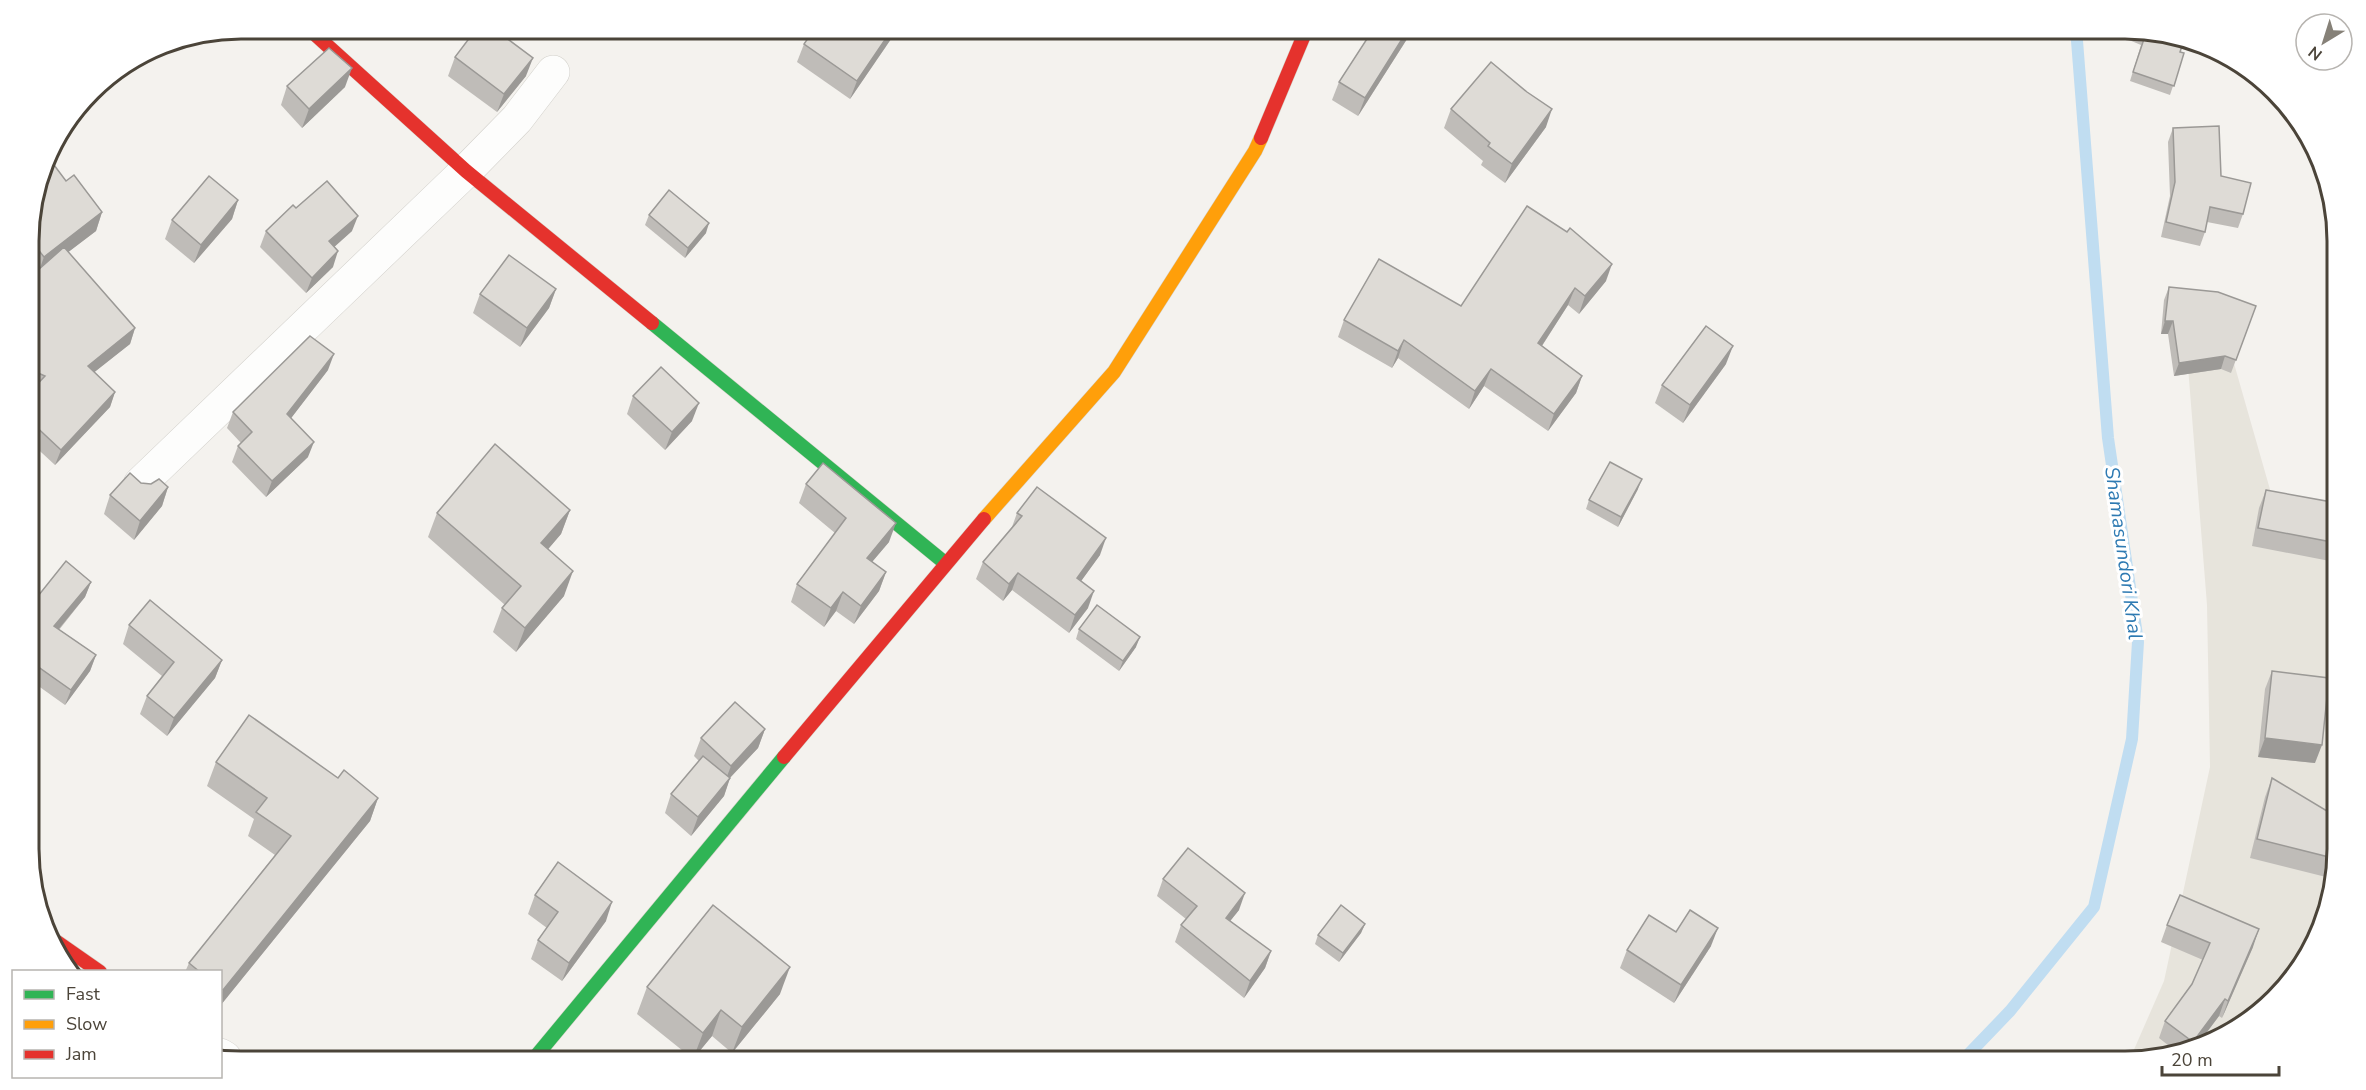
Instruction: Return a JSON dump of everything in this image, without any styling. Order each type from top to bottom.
[{"type":"street","points":[[320,39],[466,171],[945,563]]},
{"type":"street","points":[[540,1051],[945,563],[1114,372],[1256,151],[1302,39]]},
{"type":"street","points":[[140,484],[466,171],[517,119],[554,72]]},
{"type":"street","points":[[65,947],[97,970]]},
{"type":"shaded area","points":[[2185,329],[2231,353],[2275,507],[2327,533],[2327,849],[2323,888],[2312,926],[2300,950],[2268,992],[2248,1009],[2214,1030],[2164,1047],[2133,1051],[2164,981],[2210,767],[2207,605]]},
{"type":"building","points":[[469,39],[508,39],[533,58],[504,94],[455,57]]},
{"type":"building","points":[[807,39],[886,39],[857,81],[804,44]]},
{"type":"building","points":[[1367,39],[1402,39],[1365,98],[1339,82]]},
{"type":"building","points":[[2144,40],[2182,47],[2180,52],[2184,53],[2174,86],[2133,72]]},
{"type":"building","points":[[329,48],[352,68],[309,109],[287,86]]},
{"type":"building","points":[[1491,62],[1552,109],[1512,164],[1488,146],[1490,143],[1451,109]]},
{"type":"building","points":[[2219,126],[2221,176],[2251,183],[2243,214],[2210,207],[2205,232],[2166,222],[2175,182],[2173,128]]},
{"type":"building","points":[[54,165],[66,181],[74,175],[102,212],[44,257],[39,251],[39,228],[46,189]]},
{"type":"building","points":[[209,176],[238,200],[201,245],[172,220]]},
{"type":"building","points":[[327,181],[358,216],[329,241],[338,251],[312,278],[266,231],[293,205],[296,208]]},
{"type":"building","points":[[669,190],[709,223],[688,248],[649,215]]},
{"type":"building","points":[[1527,206],[1567,232],[1570,228],[1612,264],[1585,296],[1575,288],[1538,343],[1582,376],[1554,414],[1491,369],[1475,391],[1404,340],[1398,351],[1344,320],[1379,259],[1461,306]]},
{"type":"building","points":[[64,247],[135,328],[88,366],[115,392],[61,450],[39,429],[39,382],[45,376],[39,373],[39,269]]},
{"type":"building","points":[[509,255],[556,289],[527,328],[480,294]]},
{"type":"building","points":[[2169,287],[2218,292],[2256,306],[2236,360],[2225,356],[2179,363],[2173,321],[2165,321]]},
{"type":"building","points":[[1706,326],[1733,346],[1690,405],[1662,385]]},
{"type":"building","points":[[310,336],[334,354],[287,414],[314,442],[272,481],[238,446],[252,432],[233,412]]},
{"type":"building","points":[[661,367],[699,403],[672,432],[633,396]]},
{"type":"building","points":[[495,444],[570,510],[541,543],[573,571],[525,628],[502,608],[521,586],[437,513]]},
{"type":"building","points":[[1610,462],[1642,479],[1621,517],[1589,500]]},
{"type":"building","points":[[823,463],[896,523],[867,558],[886,572],[861,606],[843,592],[831,608],[797,584],[846,518],[806,484]]},
{"type":"building","points":[[130,473],[141,483],[151,484],[159,479],[168,487],[140,521],[110,495]]},
{"type":"building","points":[[1037,487],[1106,538],[1077,578],[1094,591],[1075,615],[1018,573],[1009,584],[983,562],[1022,516],[1017,513]]},
{"type":"building","points":[[2266,490],[2327,501],[2327,541],[2258,528]]},
{"type":"building","points":[[66,561],[91,582],[54,626],[96,655],[71,690],[39,667],[39,595]]},
{"type":"building","points":[[150,600],[222,660],[174,718],[147,696],[174,662],[129,625]]},
{"type":"building","points":[[1097,605],[1140,637],[1123,661],[1079,629]]},
{"type":"building","points":[[2272,671],[2327,678],[2322,745],[2265,738]]},
{"type":"building","points":[[735,702],[765,729],[731,766],[701,738]]},
{"type":"building","points":[[249,715],[338,778],[344,770],[378,798],[223,990],[222,970],[198,970],[189,963],[291,836],[256,812],[267,798],[216,762]]},
{"type":"building","points":[[703,756],[730,778],[698,817],[671,794]]},
{"type":"building","points":[[2272,778],[2327,811],[2326,856],[2257,839]]},
{"type":"building","points":[[1188,848],[1245,893],[1226,918],[1271,951],[1250,981],[1181,925],[1197,906],[1163,879]]},
{"type":"building","points":[[558,862],[612,902],[569,963],[538,940],[558,912],[535,895]]},
{"type":"building","points":[[2180,895],[2259,929],[2228,1001],[2225,999],[2197,1037],[2190,1040],[2165,1021],[2192,984],[2210,943],[2167,925]]},
{"type":"building","points":[[713,905],[790,967],[742,1027],[721,1010],[703,1033],[647,987]]},
{"type":"building","points":[[1341,905],[1365,924],[1343,953],[1318,935]]},
{"type":"building","points":[[1690,910],[1718,928],[1681,985],[1627,950],[1649,915],[1676,932]]},
{"type":"waterway","name":"Shamasundori Khal","points":[[1972,1051],[2010,1011],[2094,907],[2132,739],[2138,642],[2108,438],[2077,39]]},
{"type":"traffic: fast","points":[[652,323],[945,563]]},
{"type":"traffic: fast","points":[[540,1051],[784,757]]},
{"type":"traffic: slow","points":[[984,519],[1114,372],[1255,151],[1261,138]]},
{"type":"traffic: jam","points":[[320,39],[466,171],[652,323]]},
{"type":"traffic: jam","points":[[1261,138],[1302,39]]},
{"type":"traffic: jam","points":[[784,757],[984,519]]},
{"type":"traffic: jam","points":[[65,947],[97,970]]}]
